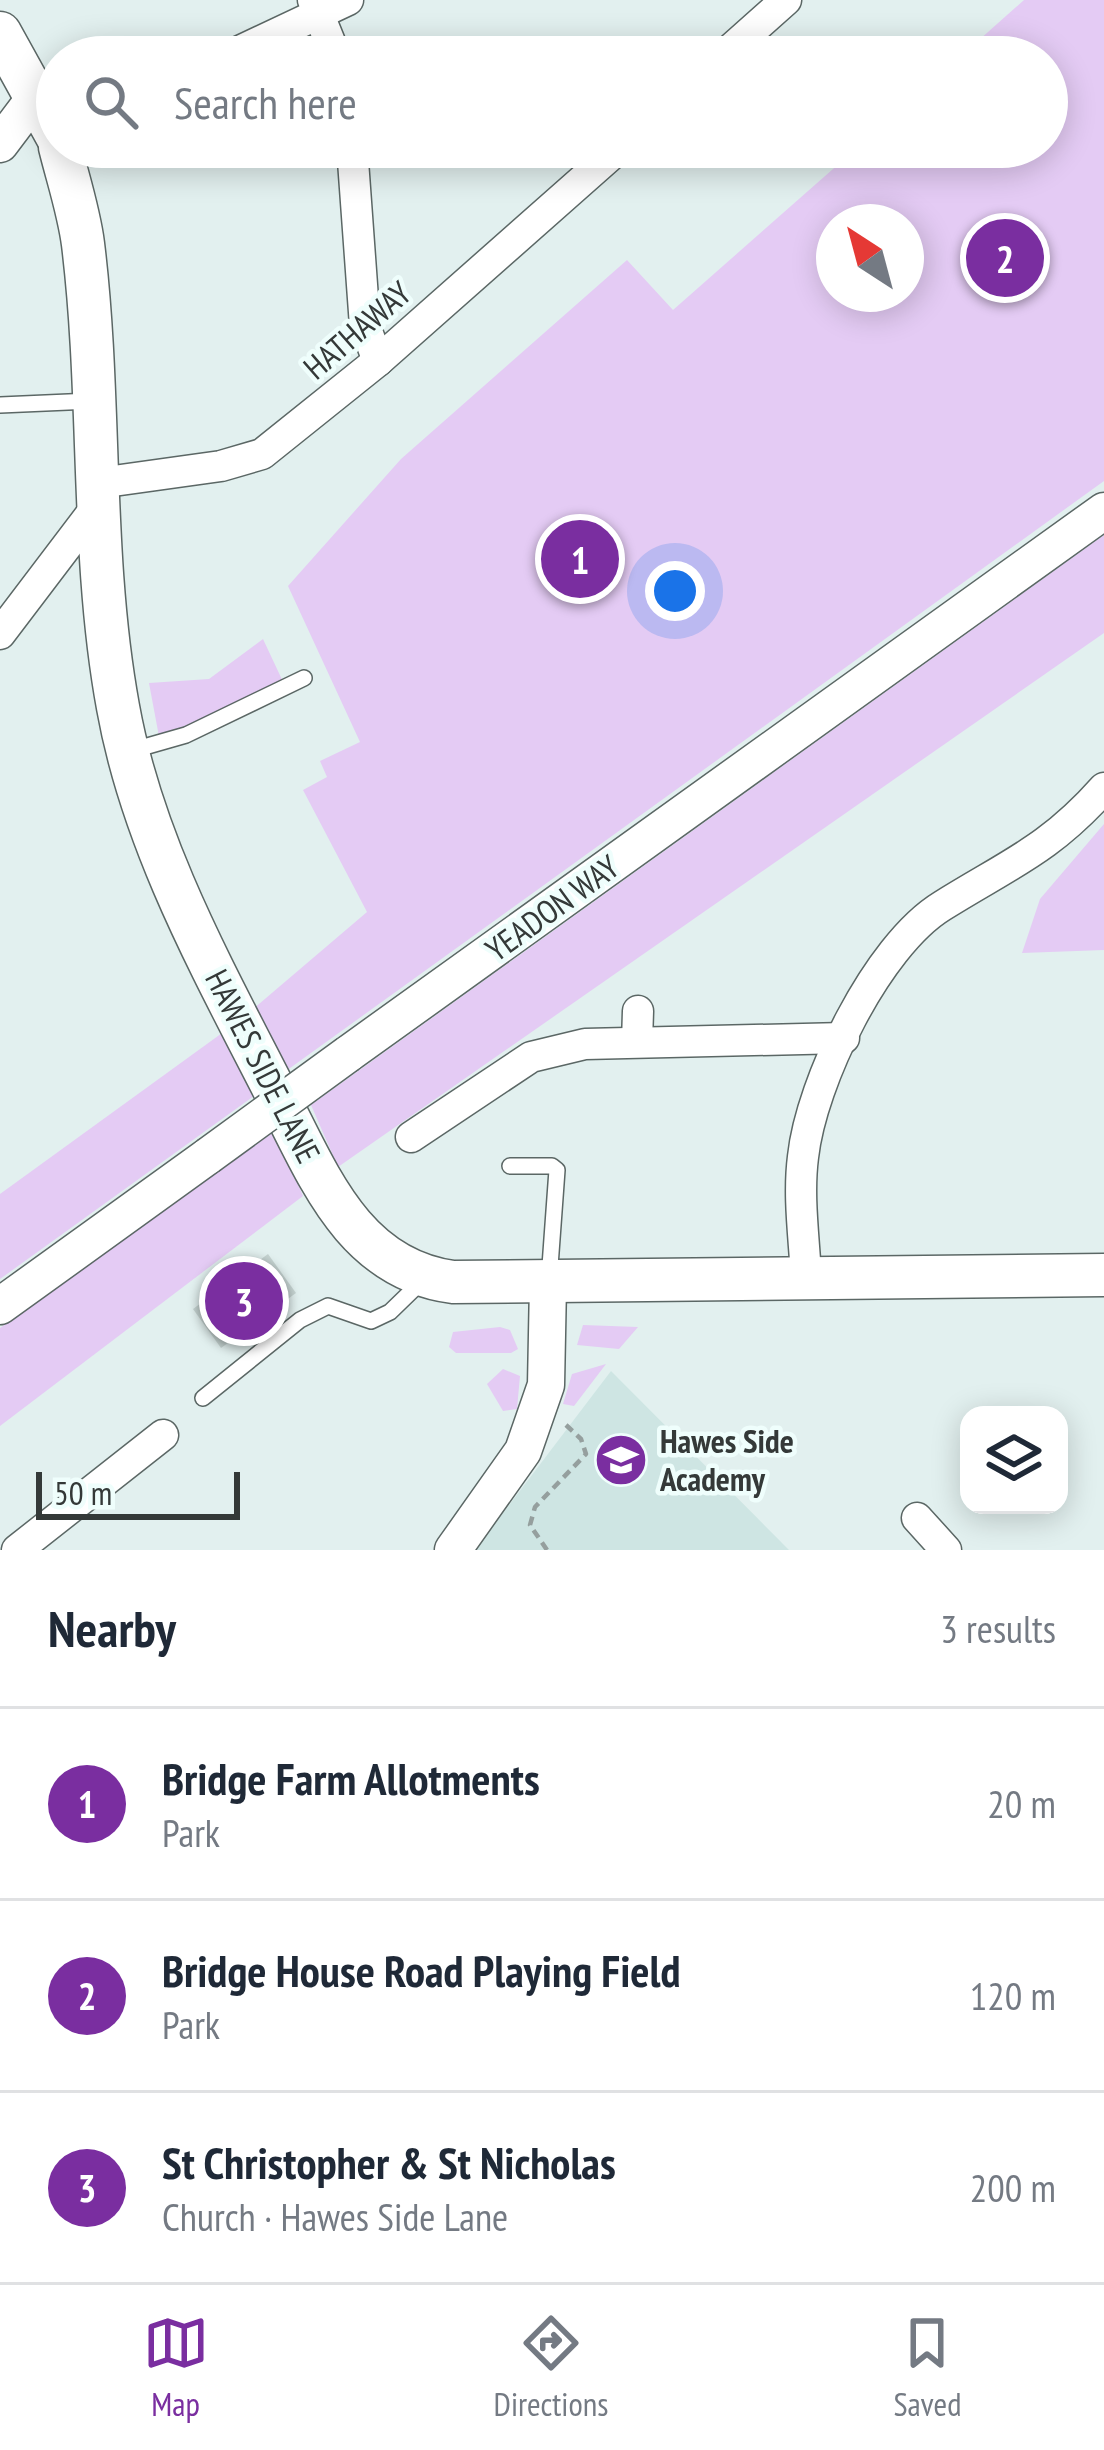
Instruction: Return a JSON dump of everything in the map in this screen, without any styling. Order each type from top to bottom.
[{"type":"main road","points":[[0,33],[36,93]]},
{"type":"main road","name":"HAWES SIDE LANE","points":[[65,168],[83,241],[106,635],[128,752],[150,829],[220,984],[320,1178],[340,1212],[380,1256],[425,1278],[548,1284],[806,1276],[1104,1275]]},
{"type":"street","points":[[746,36],[786,0]]},
{"type":"street","points":[[267,36],[327,4],[332,36]]},
{"type":"street","points":[[0,144],[36,96]]},
{"type":"street","points":[[354,168],[365,326],[378,361]]},
{"type":"street","name":"HATHAWAY","points":[[100,492],[262,454],[378,361],[596,168]]},
{"type":"street","points":[[0,634],[100,492]]},
{"type":"street","name":"YEADON WAY","points":[[0,1306],[1104,511]]},
{"type":"street","points":[[806,1276],[802,1158],[808,1125],[875,979],[914,927],[1039,851],[1104,788]]},
{"type":"street","points":[[411,1137],[531,1057],[637,1027],[844,1038]]},
{"type":"street","points":[[453,1550],[523,1451],[541,1400],[548,1284]]},
{"type":"street","points":[[25,1548],[163,1435]]},
{"type":"street","points":[[917,1518],[946,1550]]},
{"type":"lane","points":[[0,405],[94,401]]},
{"type":"lane","points":[[128,752],[186,735],[304,678]]},
{"type":"lane","points":[[509,1166],[553,1166],[556,1170],[548,1284]]},
{"type":"lane","points":[[203,1398],[300,1320],[328,1306],[371,1321],[390,1312],[425,1278]]},
{"type":"path","points":[[541,1400],[581,1439],[586,1454],[536,1507],[530,1525],[547,1550]]},
{"type":"shaded area","points":[[1024,0],[1104,0],[1104,481],[286,1071],[253,1009],[367,912],[303,790],[327,777],[320,761],[360,742],[288,586],[401,459],[627,260],[673,310],[834,168],[1068,168],[1068,36],[984,36]]},
{"type":"shaded area","points":[[1104,535],[1104,633],[338,1167],[311,1105]]},
{"type":"shaded area","points":[[263,639],[285,686],[160,742],[149,683],[209,679]]},
{"type":"shaded area","points":[[1104,824],[1104,950],[1022,953],[1040,899]]},
{"type":"shaded area","points":[[229,1028],[258,1093],[0,1279],[0,1194]]},
{"type":"shaded area","points":[[275,1131],[303,1196],[0,1426],[0,1328]]},
{"type":"shaded area","points":[[583,1325],[638,1327],[619,1349],[577,1345]]},
{"type":"shaded area","points":[[510,1330],[518,1349],[456,1353],[449,1347],[453,1332]]},
{"type":"shaded area","points":[[606,1364],[574,1406],[563,1404],[572,1374]]},
{"type":"shaded area","points":[[503,1369],[520,1376],[517,1409],[503,1411],[487,1384]]},
{"type":"shaded area","name":"Hawes Side Academy","points":[[611,1371],[789,1550],[475,1550]]},
{"type":"building","points":[[268,1254],[296,1293],[221,1348],[193,1309]]},
{"type":"place","name":"Bridge House Road Playing Field","points":[[1005,258]]},
{"type":"place","name":"Bridge Farm Allotments","points":[[580,559]]},
{"type":"place","name":"St Christopher & St Nicholas","points":[[244,1301]]},
{"type":"place","name":"Hawes Side Academy","points":[[621,1460]]}]
